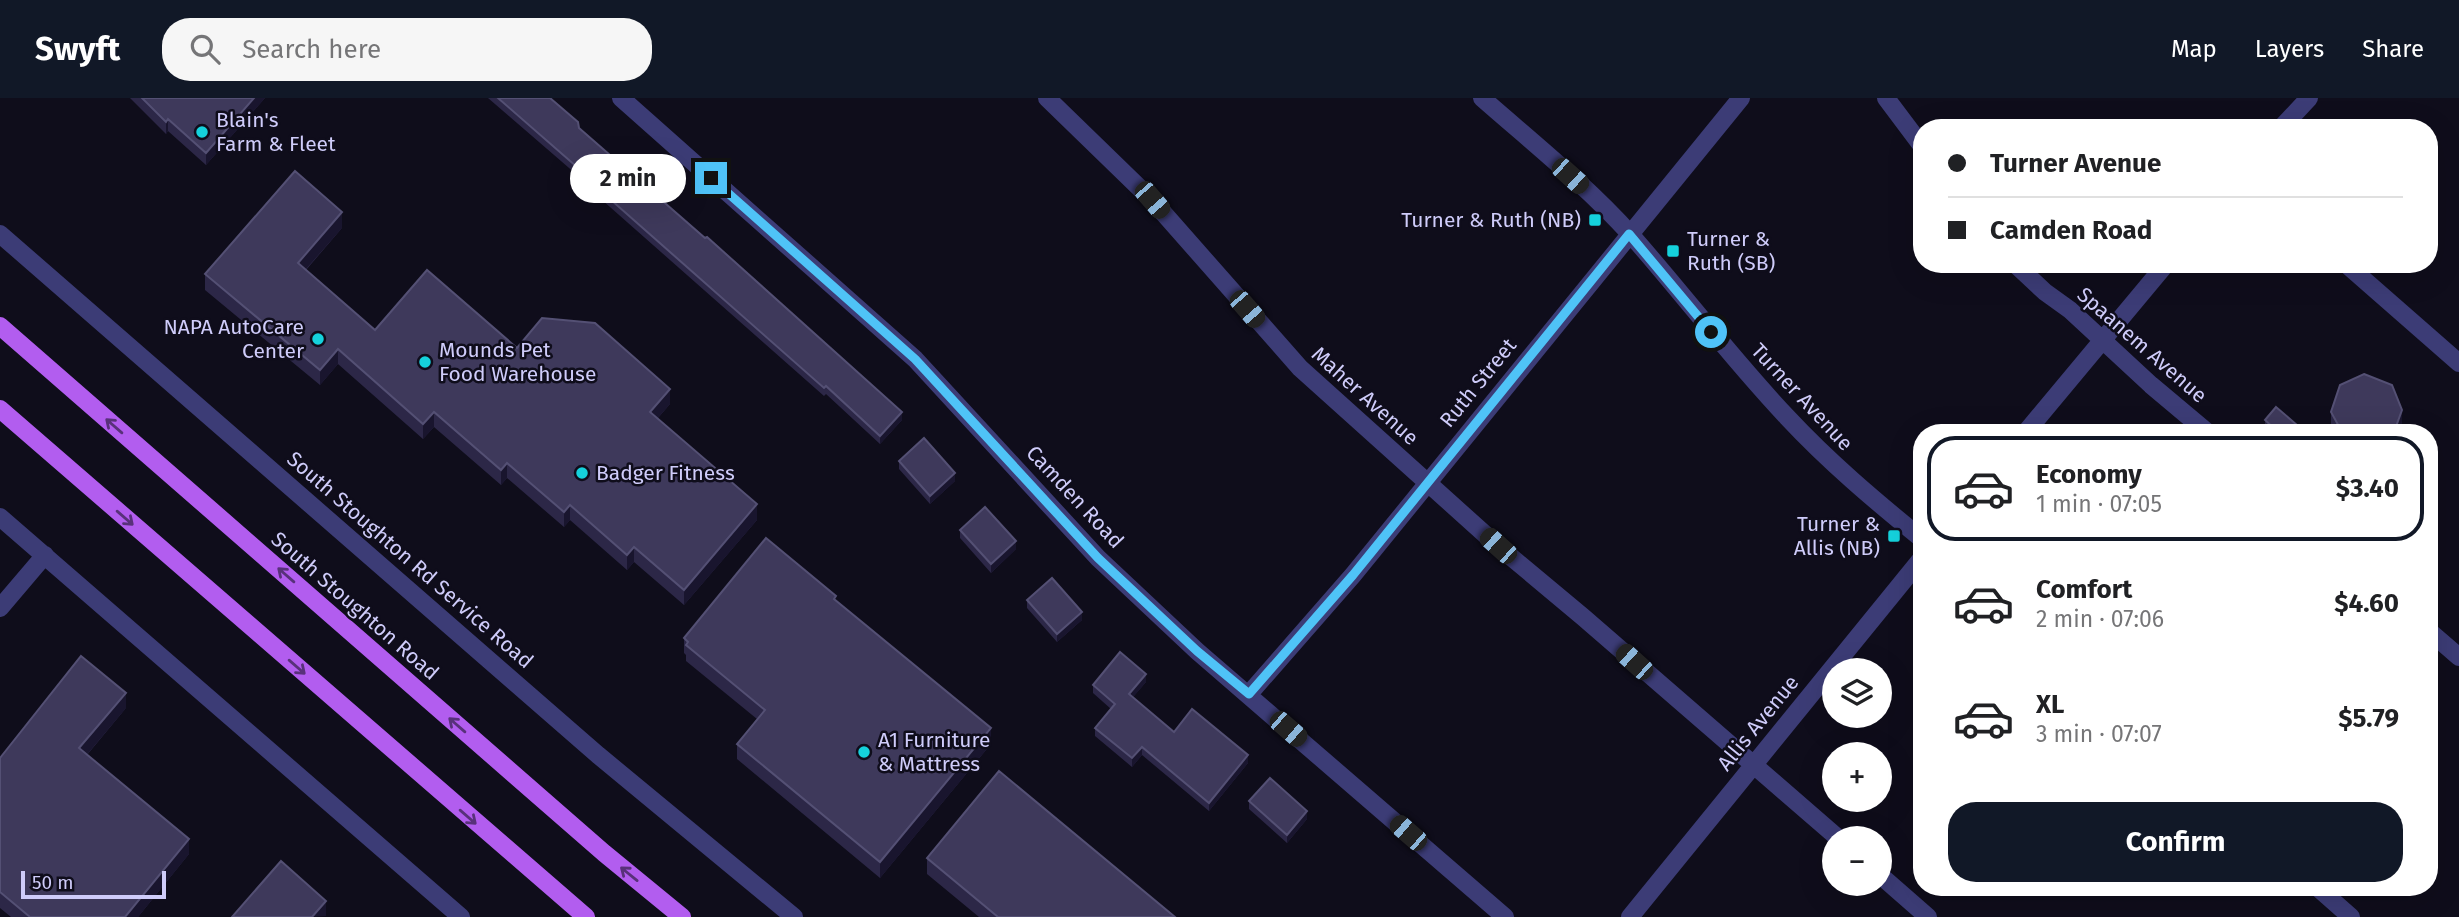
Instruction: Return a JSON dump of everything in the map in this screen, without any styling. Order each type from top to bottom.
[{"type":"main road","name":"South Stoughton Road","points":[[0,326],[604,853],[682,917]]},
{"type":"main road","points":[[0,409],[586,917]]},
{"type":"street","name":"Camden Road","points":[[621,98],[915,359],[1098,558],[1197,651],[1505,917]]},
{"type":"street","name":"Maher Avenue","points":[[1047,98],[1152,200],[1300,368],[1428,484],[1824,826]]},
{"type":"street","name":"Turner Avenue","points":[[1482,98],[1586,190],[1629,234],[1711,332],[1787,417],[1844,475],[1913,532]]},
{"type":"street","name":"Ruth Street","points":[[1249,694],[1353,575],[1741,98]]},
{"type":"street","points":[[1886,98],[1913,134]]},
{"type":"street","points":[[2289,119],[2309,98]]},
{"type":"street","name":"South Stoughton Rd Service Road","points":[[0,234],[323,512],[598,755],[794,917]]},
{"type":"street","name":"Spaanem Avenue","points":[[2025,273],[2197,424]]},
{"type":"street","points":[[2032,424],[2159,273]]},
{"type":"street","points":[[2356,273],[2459,363]]},
{"type":"street","points":[[0,517],[461,917]]},
{"type":"street","points":[[0,608],[45,555]]},
{"type":"street","name":"Allis Avenue","points":[[1630,917],[1913,569]]},
{"type":"street","points":[[2438,639],[2459,657]]},
{"type":"street","points":[[1892,886],[1928,917]]},
{"type":"street","points":[[2327,896],[2351,917]]},
{"type":"building","name":"Blain's Farm & Fleet","points":[[142,98],[254,98],[206,153],[168,119],[166,122]]},
{"type":"building","points":[[498,98],[550,98],[578,122],[579,128],[707,237],[902,412],[880,436]]},
{"type":"building","points":[[295,171],[342,212],[298,263],[375,330],[427,270],[517,348],[542,318],[595,323],[670,389],[650,412],[757,504],[684,590],[634,547],[627,555],[570,505],[564,512],[507,463],[501,470],[434,412],[423,424],[338,349],[320,370],[205,274]]},
{"type":"building","points":[[2364,374],[2392,385],[2402,410],[2397,424],[2338,424],[2331,412],[2340,385]]},
{"type":"building","points":[[2276,407],[2296,424],[2269,424],[2265,420]]},
{"type":"building","points":[[924,438],[955,473],[930,496],[899,461]]},
{"type":"building","points":[[985,507],[1016,541],[991,564],[960,530]]},
{"type":"building","name":"A1 Furniture & Mattress","points":[[766,538],[836,596],[834,599],[991,728],[880,862],[737,744],[765,710],[686,645],[688,642],[684,638]]},
{"type":"building","points":[[1052,578],[1082,612],[1057,634],[1027,600]]},
{"type":"building","points":[[1120,652],[1146,674],[1129,694],[1174,732],[1192,709],[1248,755],[1209,803],[1142,747],[1132,758],[1095,728],[1115,704],[1093,685]]},
{"type":"building","points":[[81,656],[126,693],[79,748],[189,839],[125,917],[30,917],[0,892],[0,758]]},
{"type":"building","points":[[999,771],[1175,917],[998,917],[927,858]]},
{"type":"building","points":[[1270,778],[1307,811],[1287,835],[1249,801]]},
{"type":"building","points":[[281,861],[326,901],[312,917],[232,917]]},
{"type":"place","name":"Blain's Farm & Fleet","points":[[202,132]]},
{"type":"place","name":"Turner & Ruth (NB)","points":[[1595,220]]},
{"type":"place","name":"Turner & Ruth (SB)","points":[[1673,251]]},
{"type":"place","name":"NAPA AutoCare Center","points":[[318,339]]},
{"type":"place","name":"Mounds Pet Food Warehouse","points":[[425,362]]},
{"type":"place","name":"Badger Fitness","points":[[582,473]]},
{"type":"place","name":"Turner & Allis (NB)","points":[[1894,536]]},
{"type":"place","name":"A1 Furniture & Mattress","points":[[864,752]]},
{"type":"route","points":[[711,178],[915,359],[1098,558],[1197,651],[1249,694],[1353,575],[1629,234],[1711,332]]}]
